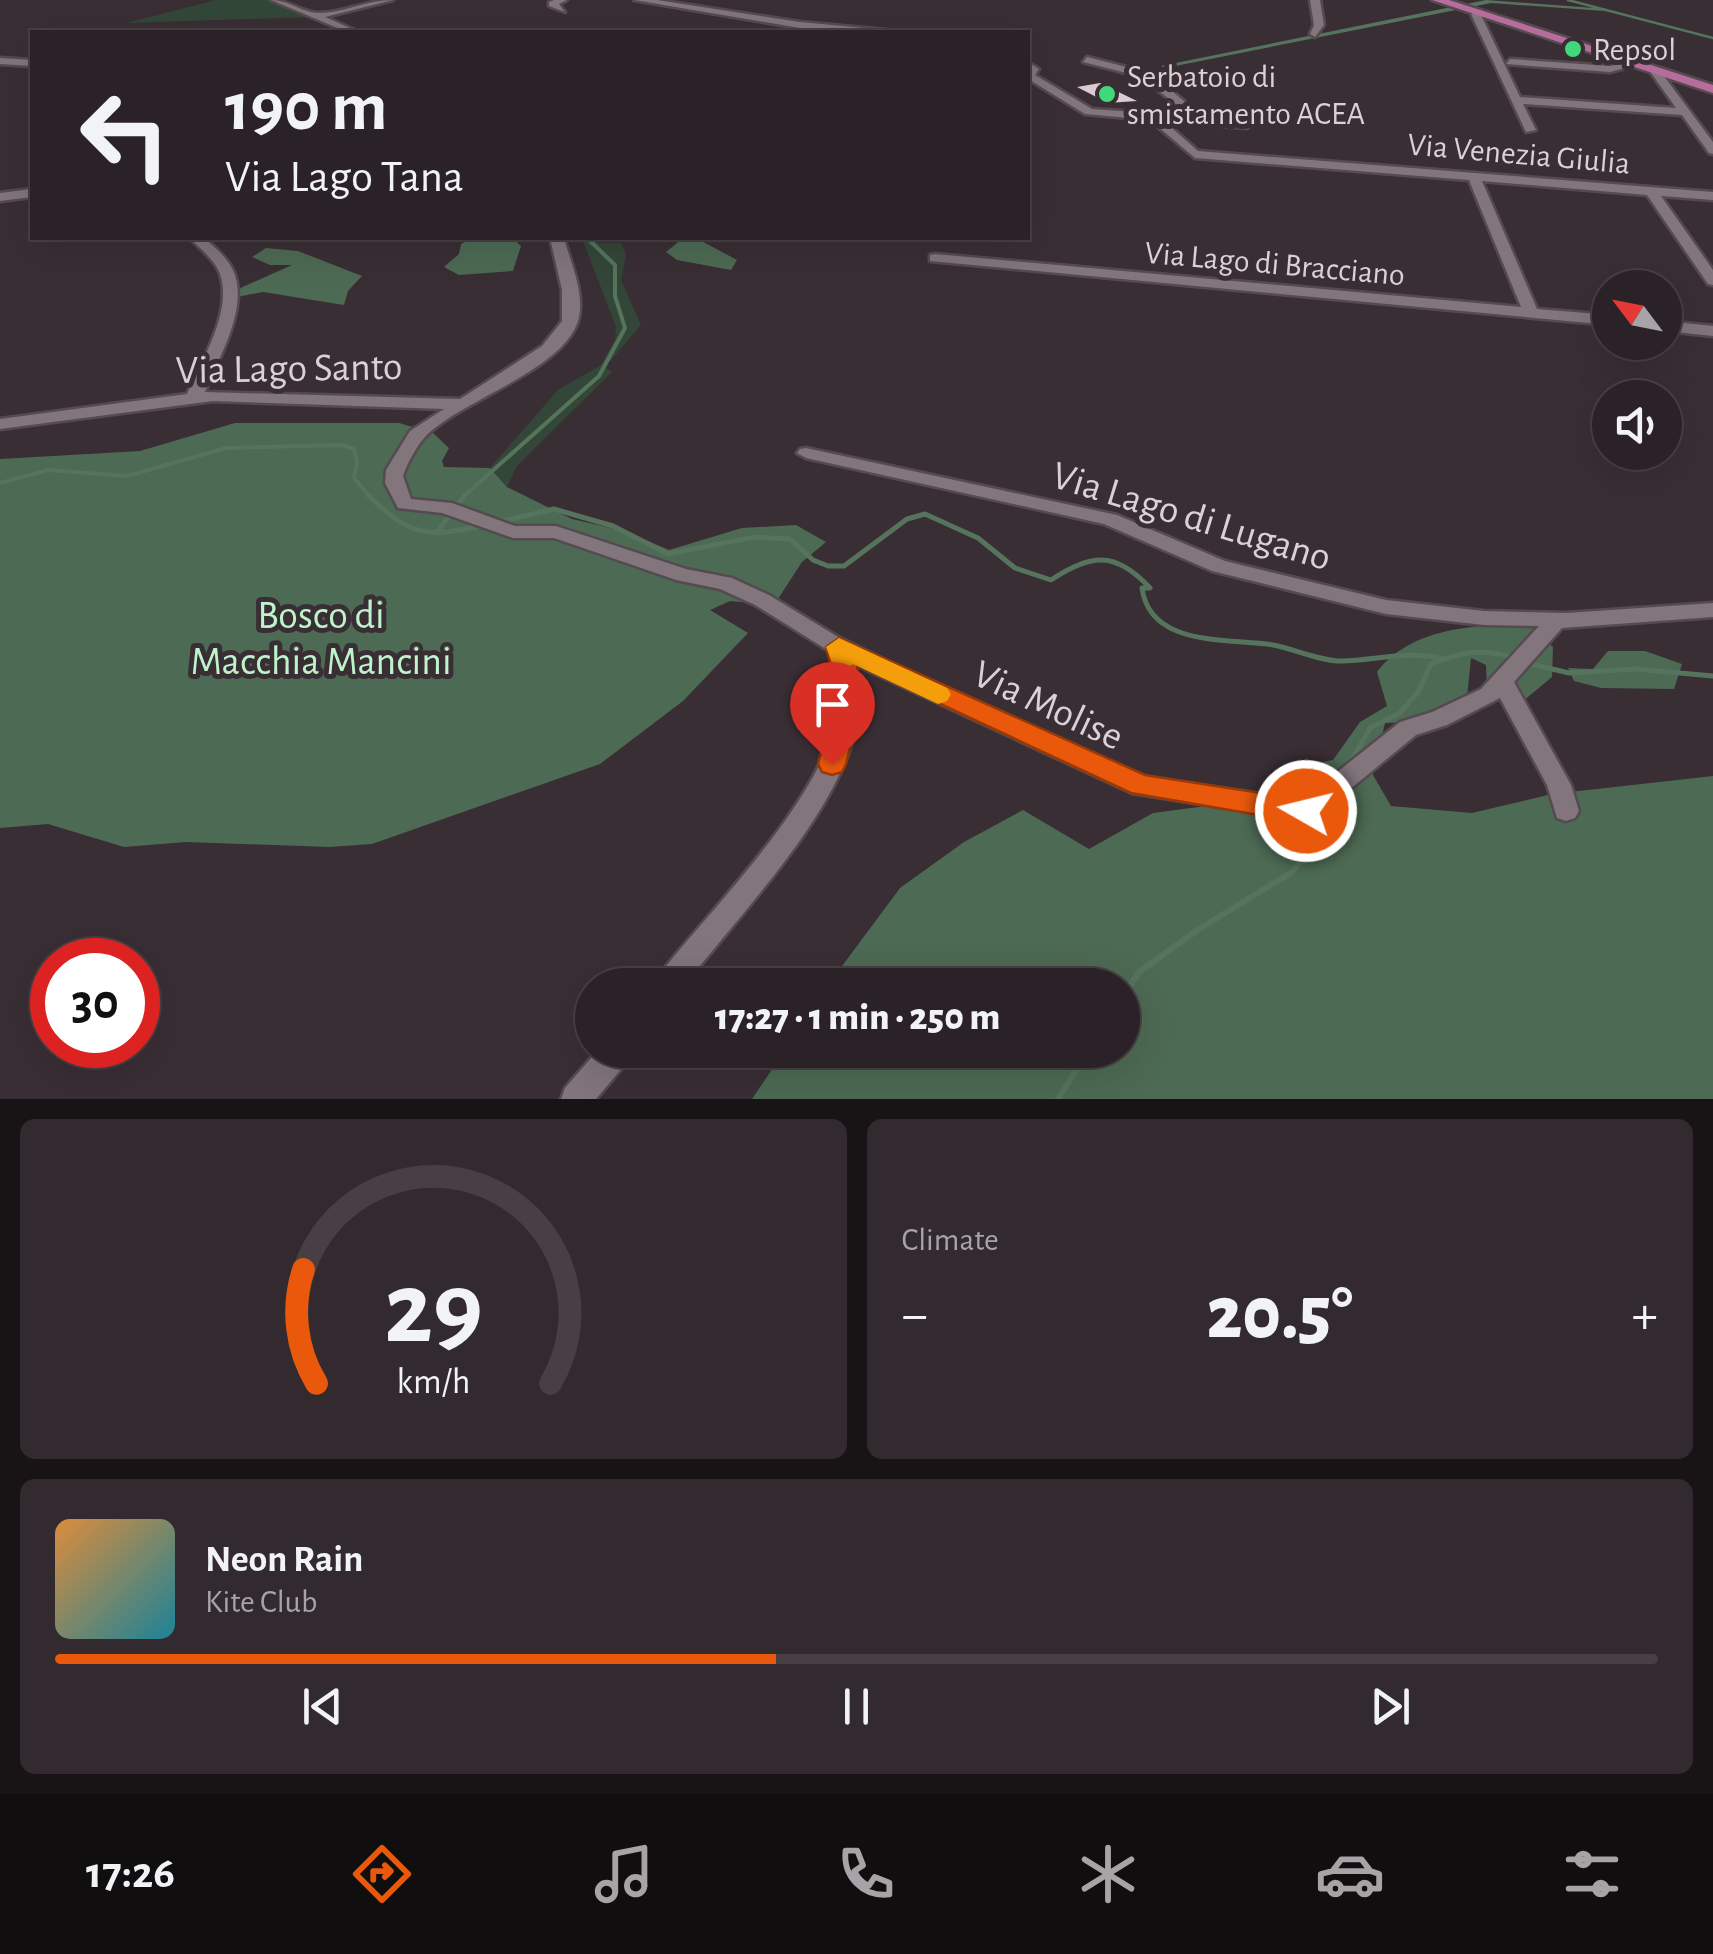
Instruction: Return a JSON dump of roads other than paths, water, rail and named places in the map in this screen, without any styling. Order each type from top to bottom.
[{"type":"main road","points":[[1438,0],[1713,89]]},
{"type":"street","points":[[276,0],[349,30]]},
{"type":"street","points":[[317,16],[388,0]]},
{"type":"street","points":[[638,0],[808,26],[871,30]]},
{"type":"street","points":[[1315,0],[1319,25],[1315,34]]},
{"type":"street","points":[[1474,12],[1530,130]]},
{"type":"street","points":[[1087,60],[1146,75],[1184,105],[1153,116]]},
{"type":"street","points":[[0,61],[30,63]]},
{"type":"street","points":[[1510,62],[1610,69],[1636,64]]},
{"type":"street","points":[[1654,70],[1713,150]]},
{"type":"street","points":[[1030,76],[1086,111],[1246,125]]},
{"type":"street","points":[[1516,100],[1683,112]]},
{"type":"street","name":"Via Venezia Giulia","points":[[1153,116],[1188,150],[1201,154],[1713,196]]},
{"type":"street","points":[[1474,178],[1532,312]]},
{"type":"street","points":[[1651,191],[1713,281]]},
{"type":"street","points":[[0,197],[30,193]]},
{"type":"street","points":[[194,398],[226,316],[230,287],[224,268],[199,240]]},
{"type":"street","points":[[460,404],[544,353],[564,334],[571,304],[557,240]]},
{"type":"street","name":"Via Lago di Bracciano","points":[[935,258],[1291,294],[1592,318]]},
{"type":"street","points":[[1682,328],[1713,331]]},
{"type":"street","name":"Via Lago Santo","points":[[0,424],[194,398],[429,400],[460,404]]},
{"type":"street","name":"Via Molise","points":[[460,404],[416,435],[396,470],[390,484],[405,504],[453,510],[513,532],[556,532],[683,575],[725,583],[775,607],[839,647],[1141,786],[1306,811],[1408,728],[1475,704],[1516,668],[1552,624],[1561,620]]},
{"type":"street","name":"Via Lago di Lugano","points":[[806,453],[942,479],[1110,519],[1219,566],[1386,607],[1484,618],[1561,620]]},
{"type":"street","points":[[1561,620],[1713,610]]},
{"type":"street","points":[[681,968],[784,837],[826,774],[841,740],[848,702],[847,676],[839,647]]},
{"type":"street","points":[[1516,668],[1566,811]]},
{"type":"street","points":[[576,1099],[603,1068]]},
{"type":"waterway","points":[[1568,0],[1713,38]]},
{"type":"waterway","points":[[1165,66],[1491,1],[1605,9]]},
{"type":"waterway","points":[[464,496],[599,376],[625,328],[615,296],[615,265],[589,240]]},
{"type":"waterway","points":[[0,483],[48,470],[127,476],[226,448],[342,445],[354,449],[354,478],[369,496]]},
{"type":"waterway","points":[[369,496],[409,526],[437,532]]},
{"type":"waterway","points":[[437,532],[464,496]]},
{"type":"waterway","points":[[499,522],[554,509],[613,526],[668,554],[755,537],[790,539],[813,560],[828,566],[844,566],[907,519],[925,514],[978,538],[1015,568],[1051,580],[1090,561],[1114,562],[1125,567],[1150,588],[1142,588],[1148,607],[1176,631],[1215,640],[1273,645],[1333,660],[1406,655],[1443,659]]},
{"type":"waterway","points":[[437,532],[484,525]]},
{"type":"waterway","points":[[1351,762],[1370,728],[1400,713],[1419,691],[1431,664],[1474,652],[1517,659]]},
{"type":"waterway","points":[[1527,663],[1569,673],[1635,669],[1713,676]]},
{"type":"waterway","points":[[1347,768],[1352,759]]},
{"type":"waterway","points":[[1140,971],[1199,929],[1292,872],[1323,834],[1336,797]]},
{"type":"waterway","points":[[1058,1099],[1078,1068]]},
{"type":"place","name":"Repsol","points":[[1573,49]]},
{"type":"place","name":"Serbatoio di smistamento ACEA","points":[[1107,94]]},
{"type":"park label","name":"Bosco di Macchia Mancini","points":[[321,637]]}]
